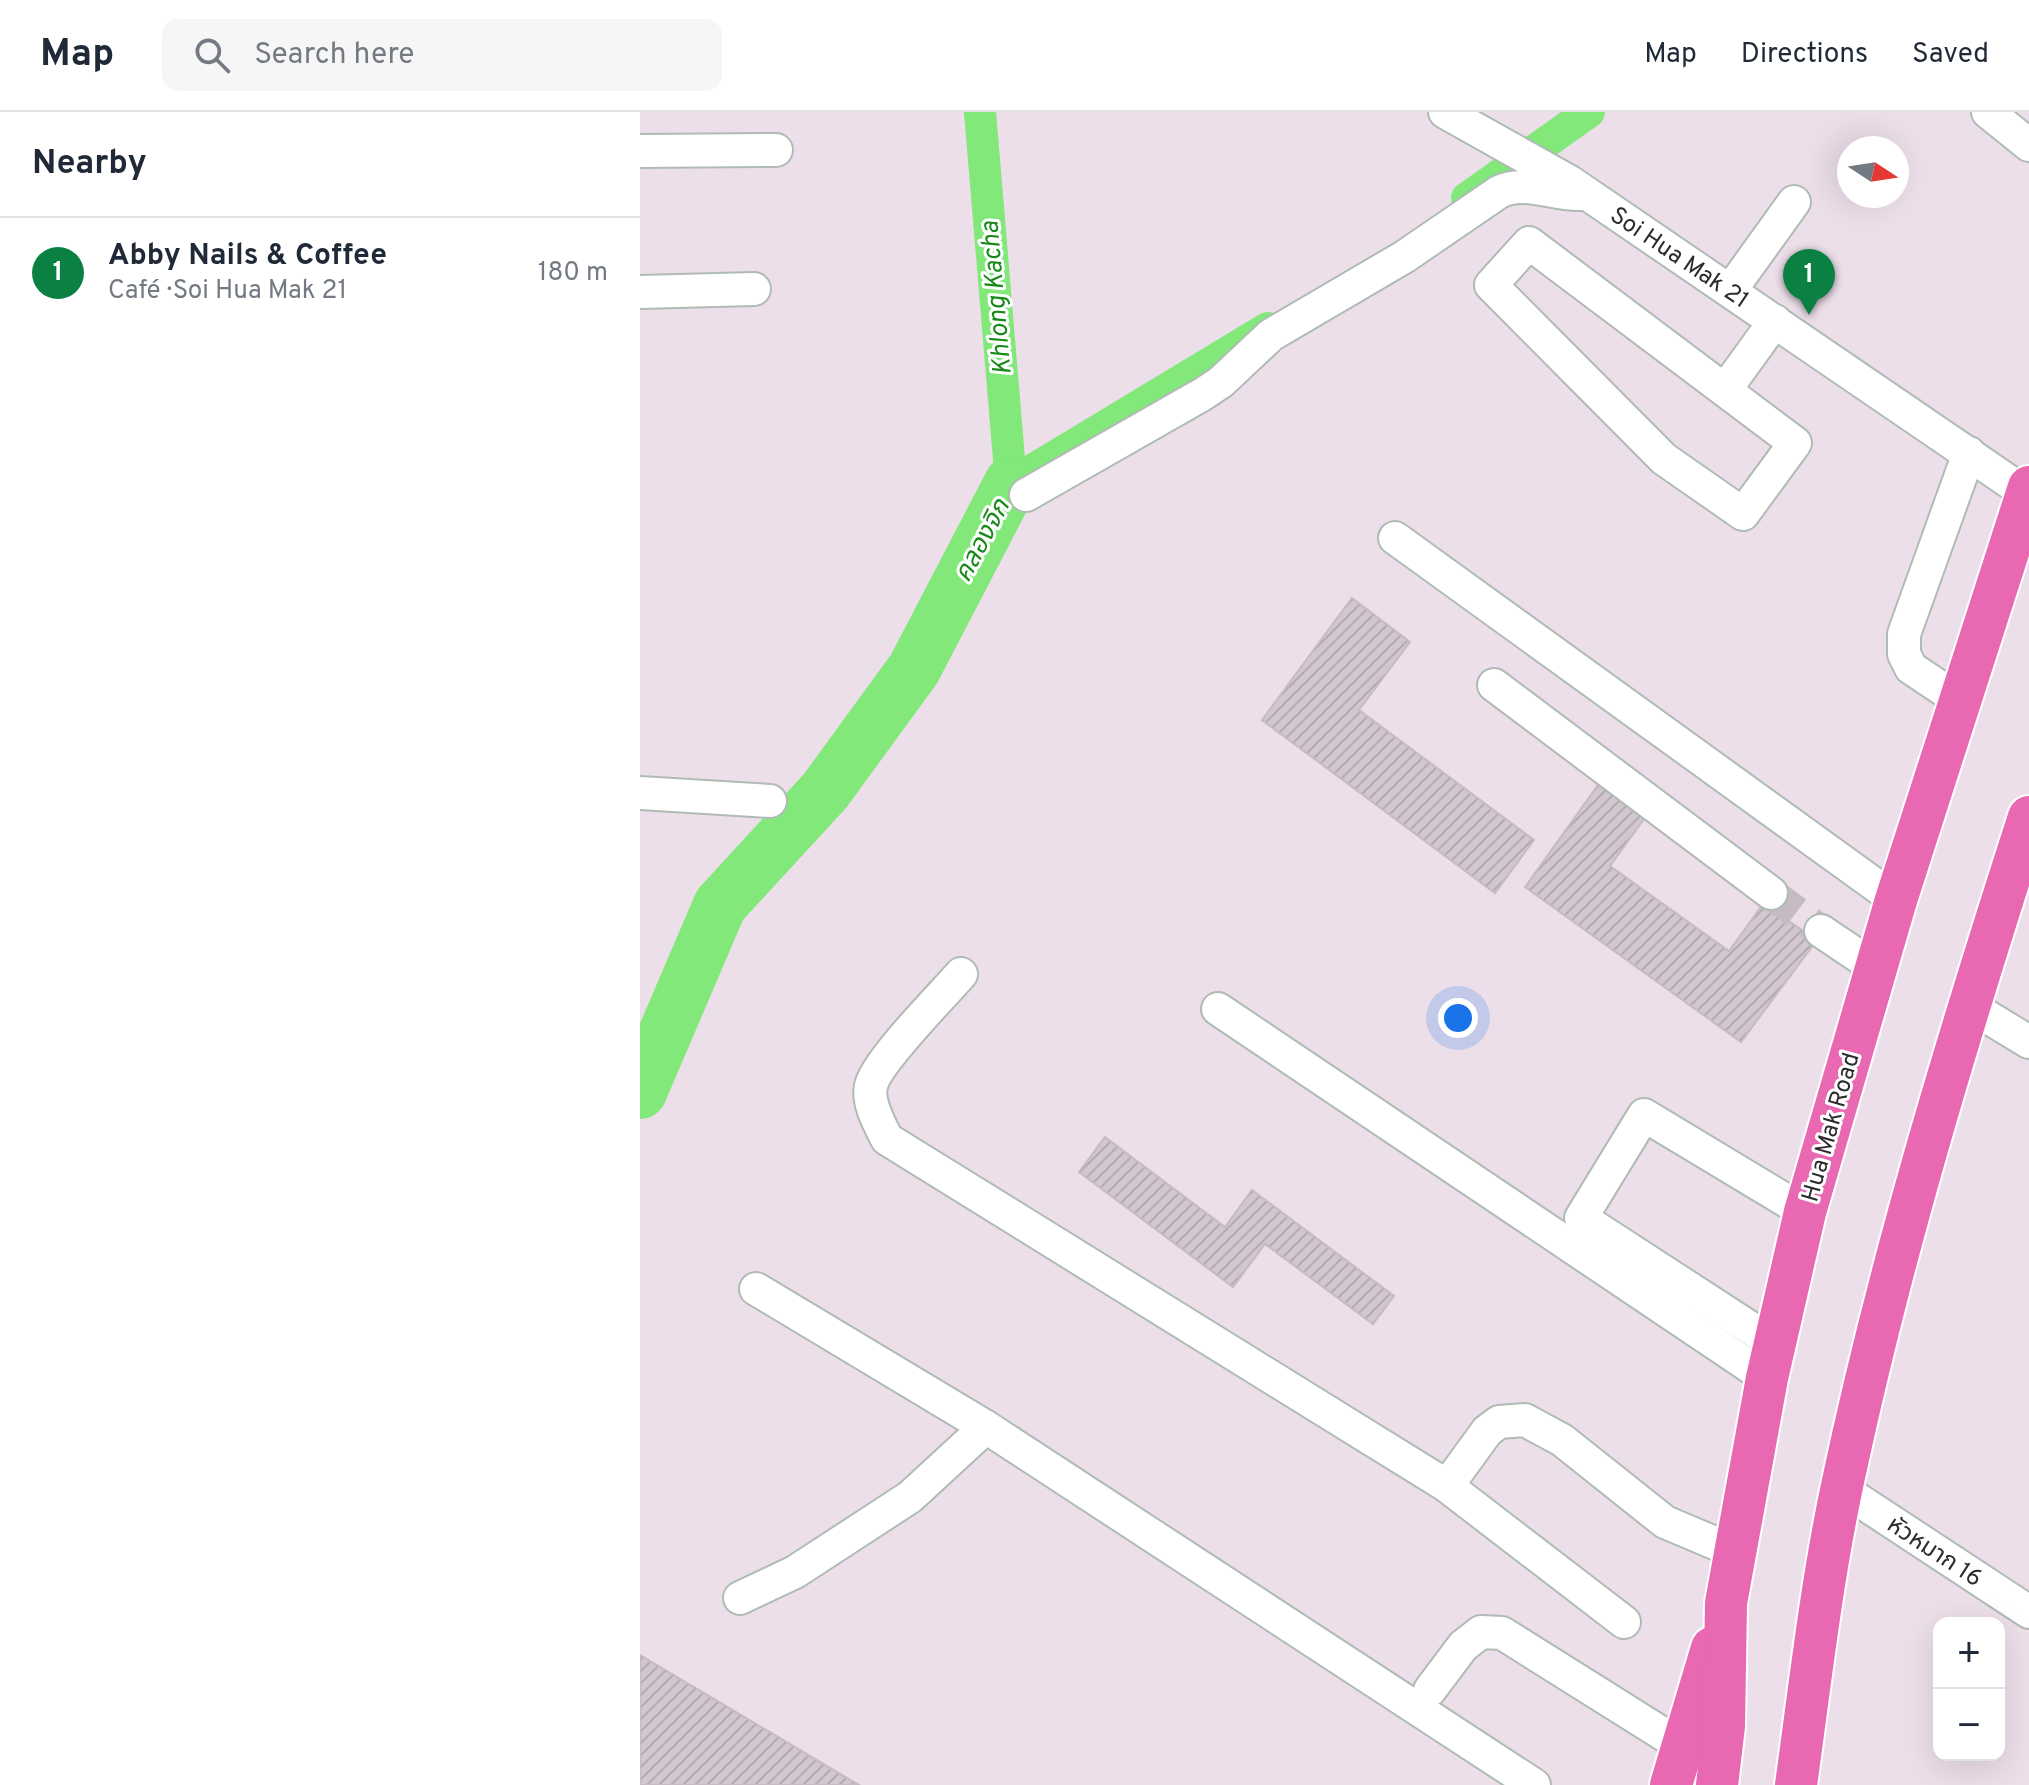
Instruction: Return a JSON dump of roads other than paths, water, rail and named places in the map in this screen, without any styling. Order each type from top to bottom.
[{"type":"main road","name":"Hua Mak Road","points":[[1717,1785],[1724,1726],[1726,1603],[1771,1361],[1805,1212],[1896,900],[1959,700],[2012,578],[2028,490]]},
{"type":"main road","points":[[1796,1785],[1842,1489],[1895,1267],[1968,1005],[2029,817]]},
{"type":"main road","points":[[1676,1765],[1726,1603]]},
{"type":"street","name":"Soi Hua Mak 21","points":[[1445,112],[1579,188],[2028,490]]},
{"type":"street","points":[[1988,112],[2029,145]]},
{"type":"street","points":[[640,151],[776,150]]},
{"type":"street","points":[[1026,495],[1203,394],[1221,382],[1271,335],[1404,257],[1499,192],[1510,186],[1566,194],[1579,188]]},
{"type":"street","points":[[1730,291],[1794,202]]},
{"type":"street","points":[[1529,243],[1725,390],[1795,443],[1743,514],[1664,459],[1491,285],[1529,243]]},
{"type":"street","points":[[640,292],[754,289]]},
{"type":"street","points":[[1725,390],[1775,321]]},
{"type":"street","points":[[1959,700],[1911,668],[1904,654],[1904,634],[1969,453]]},
{"type":"street","points":[[1395,538],[1896,900]]},
{"type":"street","points":[[1494,685],[1771,893]]},
{"type":"street","points":[[640,793],[770,801]]},
{"type":"street","points":[[1821,931],[1876,968]]},
{"type":"street","points":[[961,974],[883,1063],[870,1087],[874,1113],[887,1139],[1447,1486],[1624,1622]]},
{"type":"street","points":[[1968,1005],[2029,1042]]},
{"type":"street","points":[[1218,1009],[1771,1361]]},
{"type":"street","points":[[1771,1361],[1581,1218],[1644,1115],[1805,1212]]},
{"type":"street","points":[[756,1289],[986,1427],[1534,1785]]},
{"type":"street","points":[[1447,1486],[1487,1431],[1499,1422],[1525,1420],[1562,1440],[1665,1522],[1736,1552]]},
{"type":"street","points":[[740,1598],[795,1572],[910,1497],[986,1427]]},
{"type":"street","name":"หัวหมาก 16","points":[[1842,1489],[2029,1612]]},
{"type":"street","points":[[1430,1690],[1463,1646],[1481,1632],[1502,1633],[1676,1765]]},
{"type":"waterway","name":"Khlong Kacha","points":[[980,112],[1011,483],[1268,328]]},
{"type":"waterway","name":"คลองจิก","points":[[1467,198],[1589,112]]},
{"type":"waterway","name":"คลองจิก","points":[[640,1092],[720,905],[825,791],[914,669],[1011,483]]},
{"type":"tunnel","points":[[1771,893],[1821,931]]},
{"type":"place","name":"Abby Nails & Coffee","points":[[1809,315]]}]
